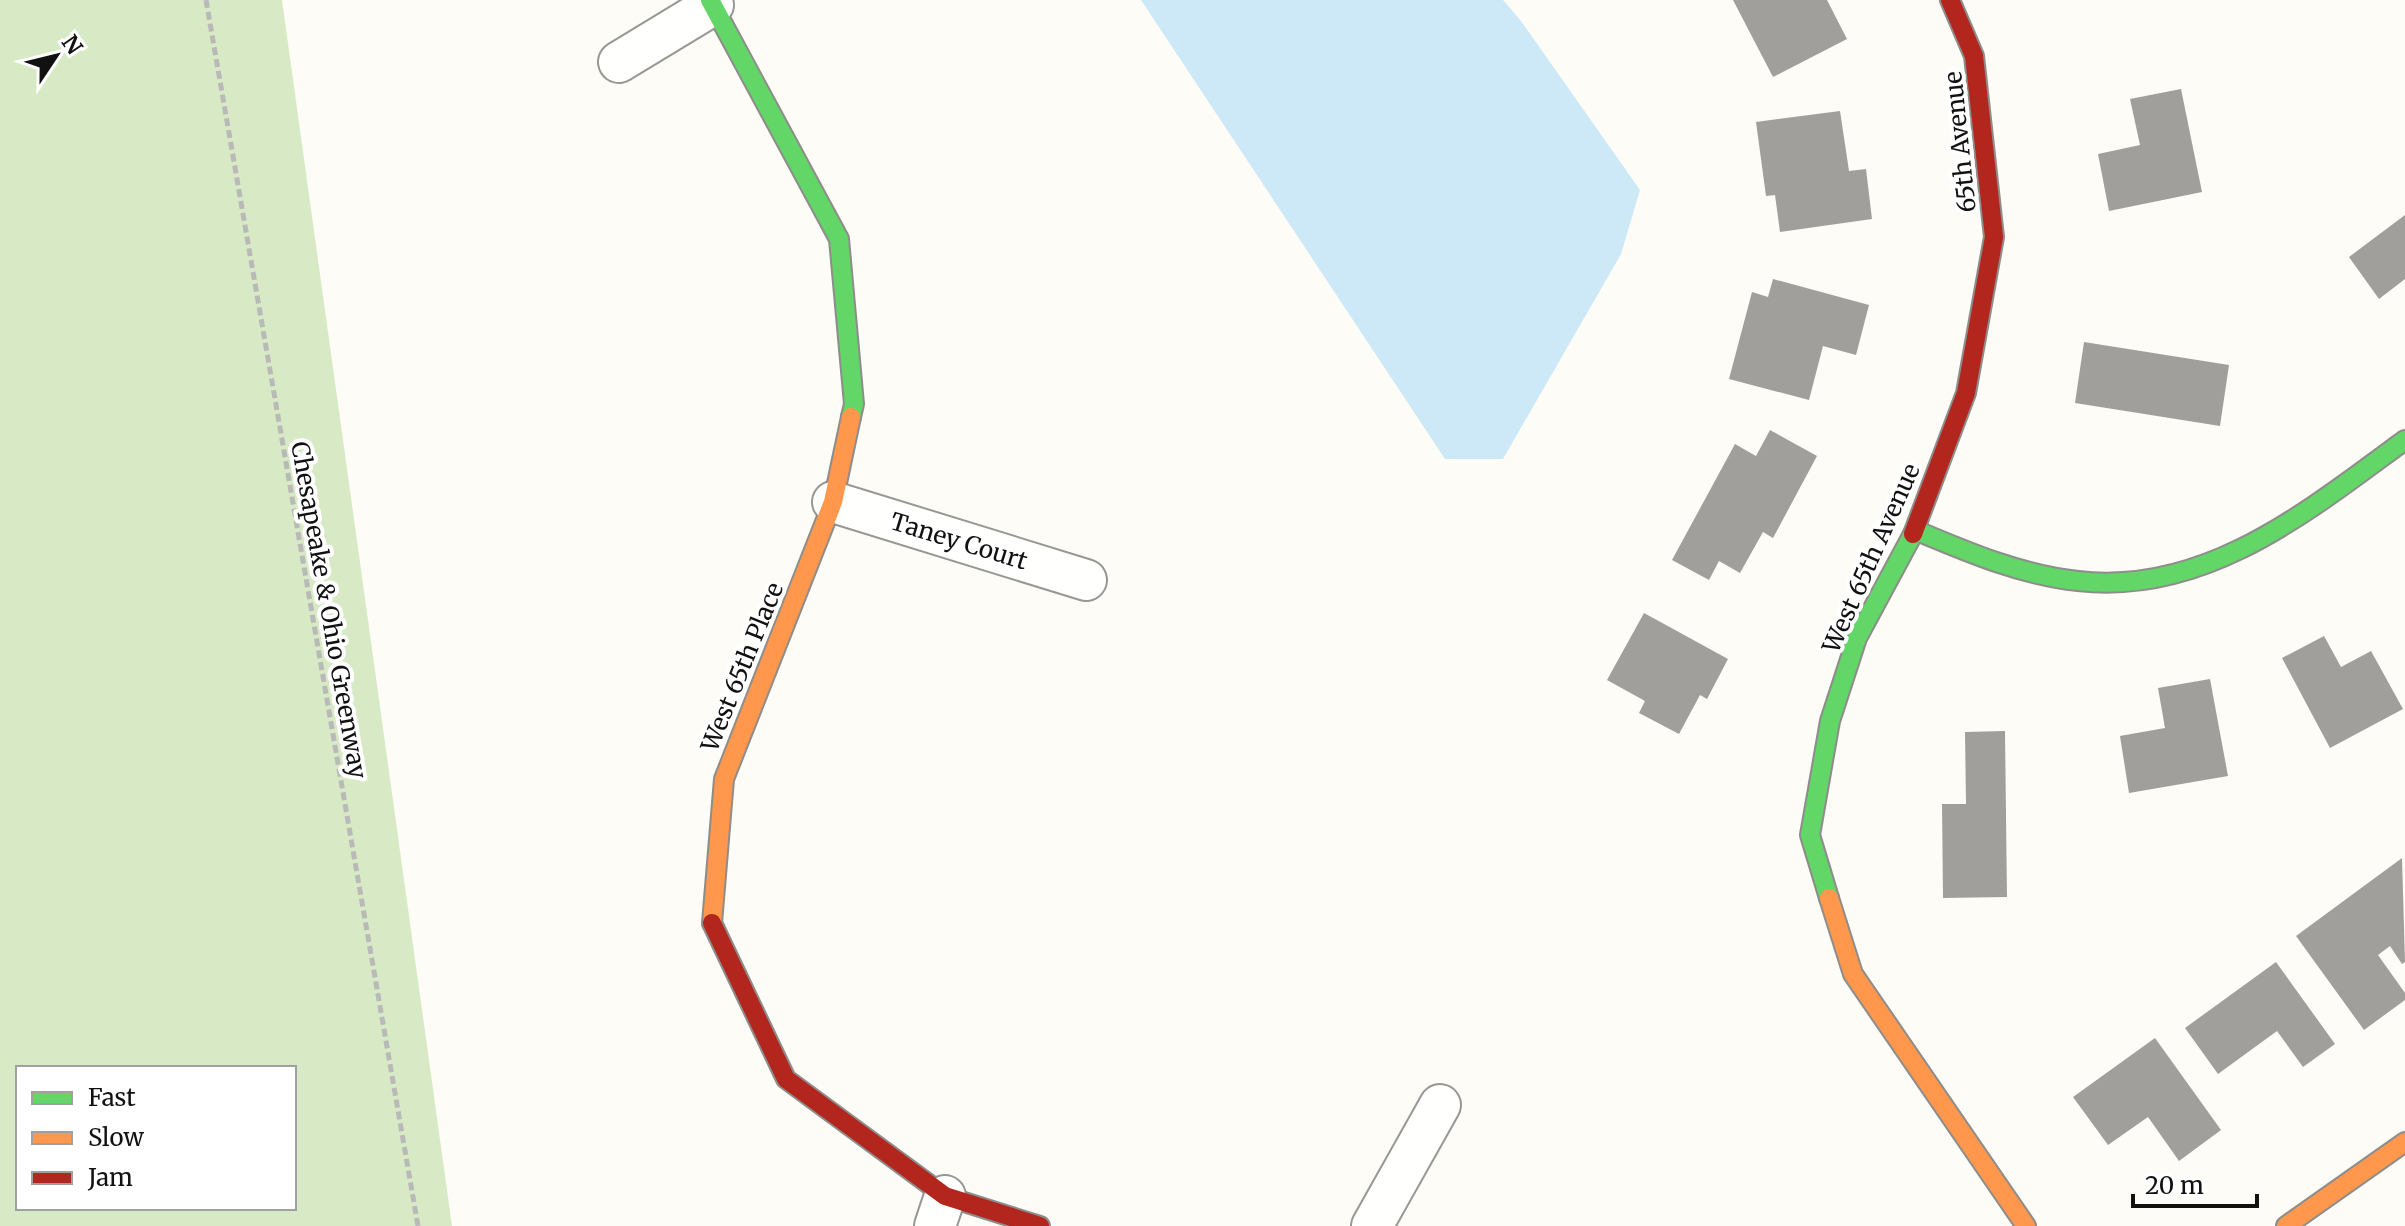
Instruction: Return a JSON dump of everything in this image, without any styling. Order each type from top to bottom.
[{"type":"street","name":"65th Avenue","points":[[1950,0],[1974,56],[1994,237]]},
{"type":"street","points":[[619,62],[712,3]]},
{"type":"street","name":"West 65th Place","points":[[712,3],[839,239],[854,404],[833,502],[724,779],[710,919],[786,1079],[940,1211],[1040,1226]]},
{"type":"street","name":"West 65th Avenue","points":[[1994,237],[1966,393],[1915,530],[1857,638],[1830,721],[1810,835],[1853,974],[2026,1226]]},
{"type":"street","points":[[1915,530],[1976,557],[2058,578],[2132,583],[2183,572],[2260,539],[2299,516],[2405,440]]},
{"type":"street","name":"Taney Court","points":[[833,502],[1086,580]]},
{"type":"street","points":[[1372,1226],[1440,1105]]},
{"type":"street","points":[[2286,1226],[2405,1142]]},
{"type":"path","name":"Chesapeake & Ohio Greenway","points":[[206,0],[418,1226]]},
{"type":"green space","points":[[0,0],[282,0],[452,1226],[0,1226]]},
{"type":"water","points":[[1141,0],[1503,0],[1521,21],[1640,190],[1621,254],[1503,459],[1445,459]]},
{"type":"building","points":[[1733,0],[1827,0],[1847,39],[1773,77]]},
{"type":"building","points":[[2181,89],[2202,192],[2109,211],[2098,154],[2140,145],[2130,99]]},
{"type":"building","points":[[1840,111],[1849,171],[1866,169],[1872,219],[1780,232],[1775,195],[1766,196],[1756,122]]},
{"type":"building","points":[[2405,215],[2405,279],[2379,299],[2349,257]]},
{"type":"building","points":[[1773,279],[1869,305],[1856,355],[1823,346],[1809,400],[1729,379],[1752,292],[1768,297]]},
{"type":"building","points":[[2084,342],[2229,365],[2220,426],[2075,403]]},
{"type":"building","points":[[1770,430],[1817,456],[1773,538],[1763,532],[1740,573],[1719,561],[1709,580],[1672,560],[1735,444],[1756,456]]},
{"type":"building","points":[[1644,613],[1728,659],[1707,699],[1700,695],[1679,734],[1639,713],[1645,701],[1607,680]]},
{"type":"building","points":[[2324,636],[2341,667],[2371,651],[2403,709],[2330,748],[2282,658]]},
{"type":"building","points":[[2210,679],[2228,776],[2129,793],[2120,736],[2165,728],[2158,688]]},
{"type":"building","points":[[2005,731],[2007,897],[1943,898],[1942,804],[1966,804],[1965,732]]},
{"type":"building","points":[[2402,858],[2405,962],[2402,964],[2390,946],[2378,955],[2405,993],[2405,1000],[2364,1030],[2296,936]]},
{"type":"building","points":[[2276,962],[2335,1044],[2303,1067],[2277,1031],[2218,1074],[2185,1028]]},
{"type":"building","points":[[2155,1038],[2221,1130],[2179,1161],[2148,1117],[2108,1145],[2073,1097]]},
{"type":"traffic: fast","points":[[710,0],[839,239],[854,404],[851,417]]},
{"type":"traffic: fast","points":[[1915,530],[1995,562],[2057,578],[2125,582],[2169,575],[2212,562],[2253,543],[2331,494],[2405,440]]},
{"type":"traffic: fast","points":[[1829,898],[1810,835],[1830,721],[1857,638],[1913,534]]},
{"type":"traffic: slow","points":[[712,923],[724,779],[833,502],[851,417]]},
{"type":"traffic: slow","points":[[1829,898],[1853,974],[2026,1226]]},
{"type":"traffic: slow","points":[[2286,1226],[2405,1142]]},
{"type":"traffic: jam","points":[[1913,534],[1966,393],[1994,237],[1974,56],[1950,0]]},
{"type":"traffic: jam","points":[[712,923],[786,1079],[945,1196],[1040,1226]]}]
